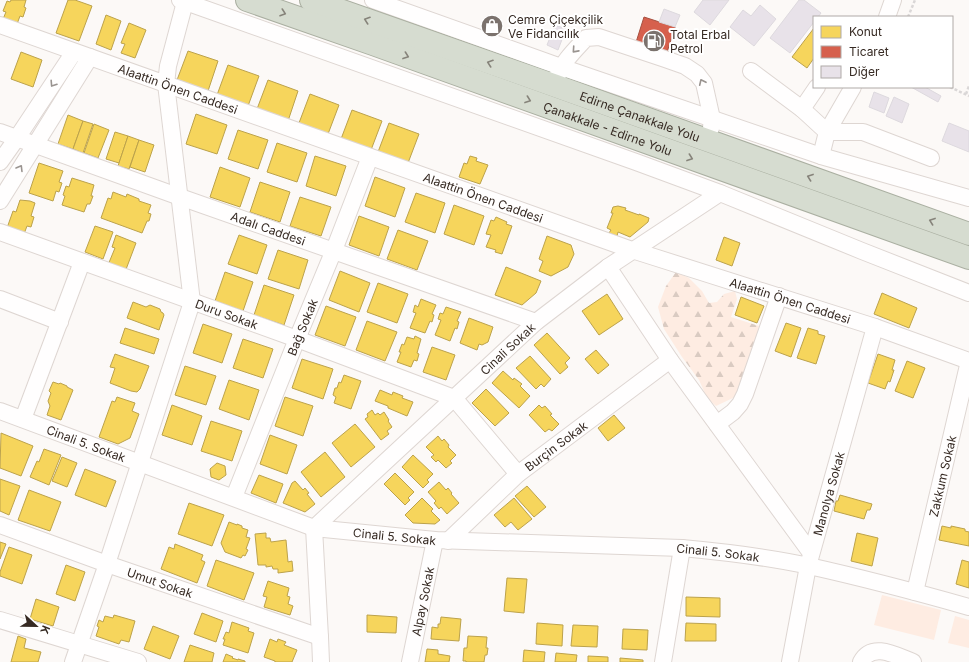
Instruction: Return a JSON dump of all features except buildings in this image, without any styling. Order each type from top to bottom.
[{"type":"highway","name":"Çanakkale - Edirne Yolu","points":[[246,0],[373,44],[969,258]]},
{"type":"highway","name":"Edirne Çanakkale Yolu","points":[[311,0],[557,76],[709,142],[969,234]]},
{"type":"street","points":[[373,0],[557,76],[712,119],[821,156],[969,198]]},
{"type":"street","points":[[887,16],[893,0]]},
{"type":"street","points":[[73,662],[141,463],[192,302],[166,84],[168,66],[183,1],[629,159],[720,193],[969,293]]},
{"type":"street","name":"Alaattin Önen Caddesi","points":[[0,25],[632,250],[875,327],[969,361]]},
{"type":"street","points":[[557,76],[575,49],[586,38],[599,37],[665,59],[692,70],[704,83],[712,119],[709,142]]},
{"type":"street","points":[[0,162],[74,52]]},
{"type":"street","points":[[0,201],[90,57]]},
{"type":"street","points":[[751,71],[802,108],[827,132],[863,132],[931,158]]},
{"type":"street","points":[[802,108],[816,88]]},
{"type":"street","points":[[821,156],[827,132],[852,88]]},
{"type":"street","name":"Adalı Caddesi","points":[[0,132],[536,322]]},
{"type":"street","name":"Bağ Sokak","points":[[234,497],[296,339],[334,250],[370,156]]},
{"type":"street","name":"Cinali Sokak","points":[[314,528],[536,322],[632,250],[720,193]]},
{"type":"street","name":"Duru Sokak","points":[[0,232],[454,398]]},
{"type":"street","points":[[23,419],[82,262]]},
{"type":"street","points":[[608,267],[670,360],[717,424],[810,559]]},
{"type":"street","points":[[717,424],[733,412],[740,404],[745,394],[779,296]]},
{"type":"street","points":[[0,298],[60,322]]},
{"type":"street","name":"Manolya Sokak","points":[[790,662],[810,559],[875,327]]},
{"type":"street","name":"Burçin Sokak","points":[[441,540],[518,474],[670,360]]},
{"type":"street","name":"Zakkum Sokak","points":[[915,592],[969,361]]},
{"type":"street","points":[[454,398],[518,474]]},
{"type":"street","name":"Cinali 5. Sokak","points":[[0,411],[314,528],[441,540],[682,548],[746,555],[810,559],[915,592],[969,607]]},
{"type":"street","name":"Umut Sokak","points":[[0,525],[107,564],[320,637]]},
{"type":"street","points":[[314,528],[321,662]]},
{"type":"street","name":"Alpay Sokak","points":[[410,662],[441,540]]},
{"type":"street","points":[[663,662],[682,548]]},
{"type":"street","points":[[0,620],[138,662]]},
{"type":"street","points":[[861,662],[867,654],[878,651],[890,653],[913,662]]},
{"type":"path","points":[[908,16],[915,0]]},
{"type":"path","points":[[952,88],[968,95],[969,86]]},
{"type":"green space","points":[[676,272],[689,278],[702,291],[709,303],[717,302],[724,294],[735,291],[737,299],[731,317],[759,326],[744,378],[735,397],[716,406],[707,398],[699,380],[664,329],[658,307],[666,286]]},
{"type":"green space","points":[[882,595],[941,610],[934,640],[874,625]]},
{"type":"green space","points":[[955,616],[969,620],[969,648],[948,643]]},
{"type":"place","name":"Cemre Çiçekçilik Ve Fidancılık","points":[[492,26]]},
{"type":"place","name":"Total Erbal Petrol","points":[[654,41]]}]
